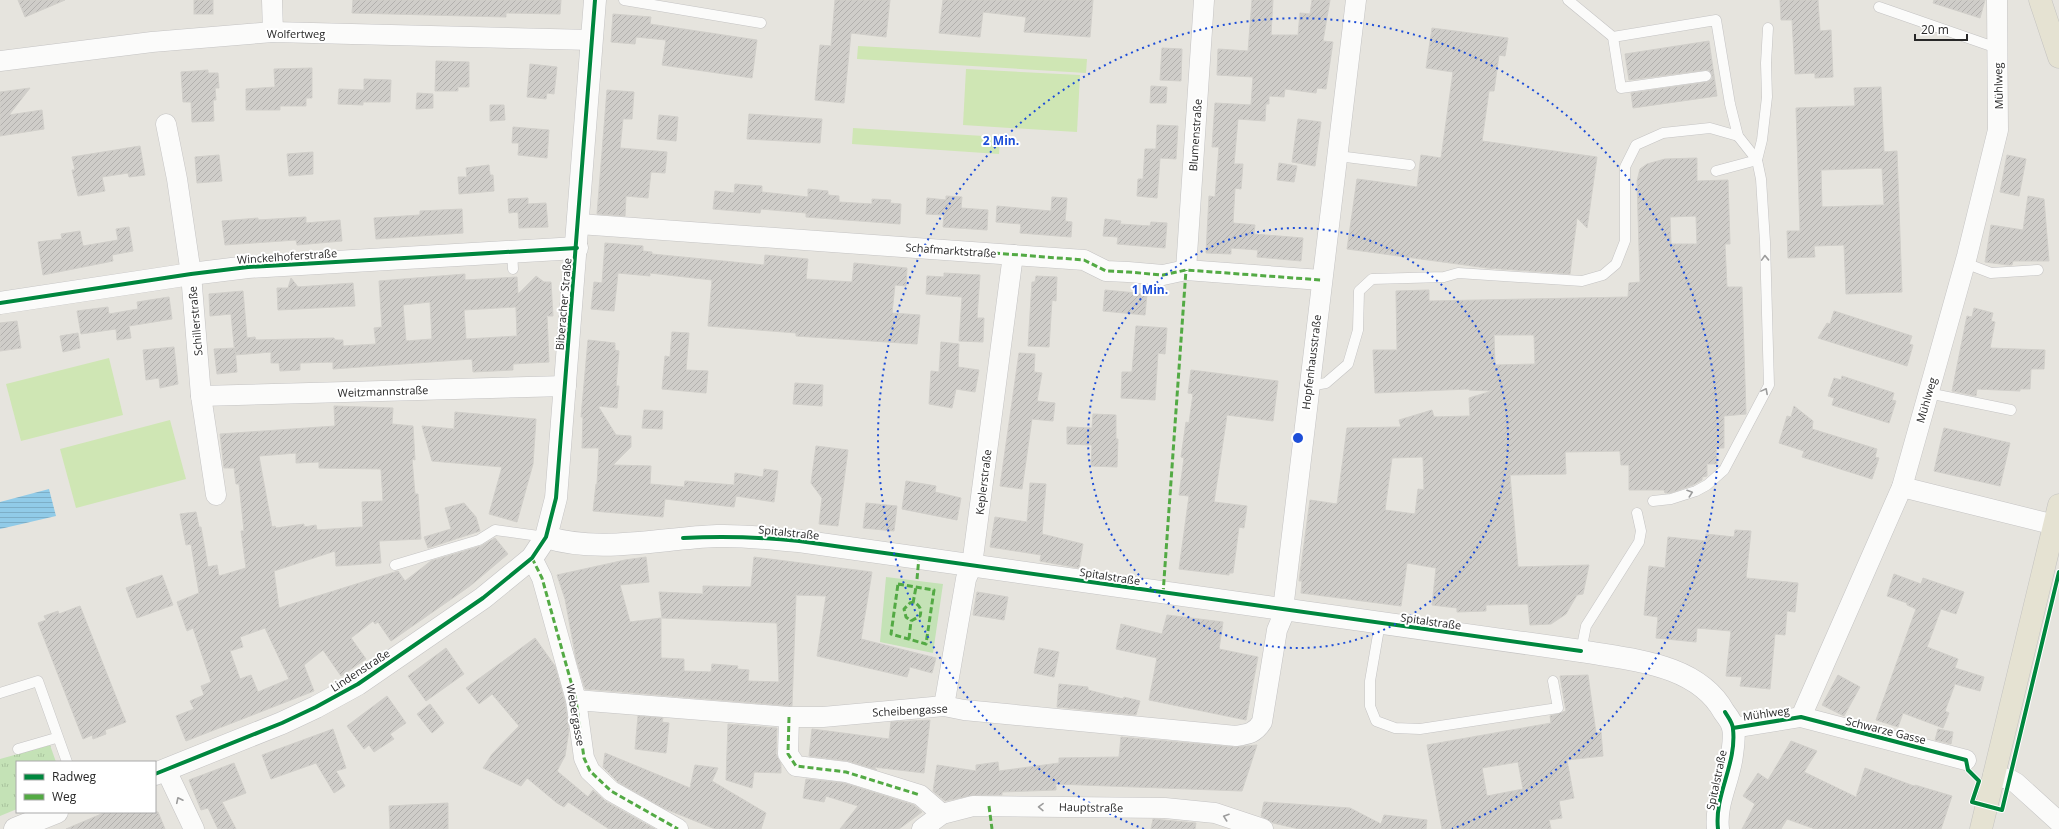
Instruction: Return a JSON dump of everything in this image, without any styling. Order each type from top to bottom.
[{"type":"main road","points":[[2040,0],[2059,57]]},
{"type":"main road","points":[[1981,829],[2058,518]]},
{"type":"street","points":[[272,0],[273,32]]},
{"type":"street","name":"Biberacher Straße","points":[[546,537],[556,498],[579,224],[595,0]]},
{"type":"street","name":"Blumenstraße","points":[[1186,270],[1204,0]]},
{"type":"street","name":"Hopfenhausstraße","points":[[1262,722],[1277,630],[1282,618],[1298,539],[1308,386],[1338,156],[1356,0]]},
{"type":"street","name":"Mühlweg","points":[[1733,728],[1801,717],[1902,487],[1965,263],[1998,130],[1998,0]]},
{"type":"street","name":"Wolfertweg","points":[[0,61],[131,45],[273,32],[592,40]]},
{"type":"street","name":"Schillerstraße","points":[[166,124],[177,179],[191,274],[201,396],[216,495]]},
{"type":"street","name":"Schafmarktstraße","points":[[579,224],[1084,260],[1106,270],[1162,275],[1186,270],[1321,280]]},
{"type":"street","name":"Winckelhoferstraße","points":[[0,303],[191,274],[248,267],[512,260],[577,248]]},
{"type":"street","name":"Keplerstraße","points":[[944,706],[966,579],[972,565],[1013,255]]},
{"type":"street","name":"Weitzmannstraße","points":[[201,396],[566,386]]},
{"type":"street","points":[[1902,487],[2058,518]]},
{"type":"street","name":"Spitalstraße","points":[[546,537],[562,542],[586,545],[717,536],[755,537],[972,565],[1164,594],[1283,609],[1581,651],[1639,662],[1690,678],[1711,693],[1720,704],[1733,728],[1732,756],[1717,810],[1718,829]]},
{"type":"street","name":"Lindenstraße","points":[[160,772],[282,723],[316,707],[358,684],[482,598],[532,558],[546,537]]},
{"type":"street","name":"Webergasse","points":[[532,558],[542,578],[576,700],[584,758],[590,770],[611,791],[678,829]]},
{"type":"street","name":"Scheibengasse","points":[[576,700],[789,717],[823,717],[944,706],[964,710],[1236,736],[1250,734],[1256,730],[1262,722]]},
{"type":"street","points":[[789,717],[788,754],[796,766],[846,772],[920,795],[942,814]]},
{"type":"street","name":"Schwarze Gasse","points":[[1801,717],[1966,760]]},
{"type":"street","points":[[160,772],[194,829]]},
{"type":"street","points":[[1993,776],[2016,783],[2059,822]]},
{"type":"street","name":"Hauptstraße","points":[[922,829],[942,814],[973,806],[1165,808],[1215,813],[1263,829]]},
{"type":"street","points":[[15,829],[55,813]]},
{"type":"lane","points":[[624,0],[762,23]]},
{"type":"lane","points":[[1568,0],[1613,36],[1621,88],[1706,76]]},
{"type":"lane","points":[[1879,7],[1997,48]]},
{"type":"lane","points":[[1613,36],[1716,20],[1730,104],[1738,136],[1757,160]]},
{"type":"lane","points":[[1653,501],[1671,499],[1696,491],[1707,485],[1724,470],[1769,385],[1761,179],[1757,160],[1762,140],[1767,97],[1766,63],[1768,28]]},
{"type":"lane","points":[[1308,386],[1326,383],[1348,364],[1358,330],[1359,291],[1372,279],[1444,277],[1458,273],[1582,281],[1603,275],[1616,264],[1625,241],[1625,167],[1636,145],[1664,133],[1710,128],[1738,136]]},
{"type":"lane","points":[[1338,156],[1410,165]]},
{"type":"lane","points":[[1716,171],[1757,160]]},
{"type":"lane","points":[[1965,263],[1992,273],[2038,270]]},
{"type":"lane","points":[[1928,393],[2011,410]]},
{"type":"lane","points":[[1581,651],[1586,626],[1639,542],[1641,531],[1637,513]]},
{"type":"lane","points":[[395,566],[479,540],[495,530],[546,537]]},
{"type":"lane","points":[[1380,623],[1370,681],[1370,706],[1376,721],[1395,728],[1420,729],[1558,708],[1553,681]]},
{"type":"lane","points":[[0,693],[38,681],[56,738],[66,761]]},
{"type":"lane","points":[[18,748],[56,738]]},
{"type":"green space","points":[[858,46],[1087,59],[1086,73],[857,59]]},
{"type":"green space","points":[[966,69],[1080,75],[1077,132],[963,125]]},
{"type":"green space","points":[[853,128],[1000,137],[999,154],[852,144]]},
{"type":"green space","points":[[109,358],[123,415],[21,441],[6,384]]},
{"type":"green space","points":[[170,420],[186,479],[76,508],[60,449]]},
{"type":"green space","points":[[886,577],[943,584],[933,653],[880,642]]},
{"type":"green space","points":[[50,745],[56,761],[16,761],[16,809],[0,816],[0,759]]},
{"type":"water","points":[[49,489],[56,516],[0,529],[0,502]]},
{"type":"building","points":[[18,0],[65,0],[25,17]]},
{"type":"building","points":[[194,0],[213,0],[213,14],[194,14]]},
{"type":"building","points":[[353,0],[561,0],[560,14],[506,13],[506,17],[352,13]]},
{"type":"building","points":[[835,0],[890,0],[886,37],[851,33],[844,103],[815,100],[820,45],[831,46]]},
{"type":"building","points":[[943,0],[1093,0],[1090,37],[1024,32],[1026,17],[983,12],[980,37],[939,33]]},
{"type":"building","points":[[1252,0],[1273,0],[1271,35],[1298,35],[1300,13],[1310,14],[1312,0],[1330,0],[1323,41],[1333,42],[1326,89],[1317,88],[1316,93],[1285,89],[1284,97],[1269,96],[1269,104],[1266,104],[1265,121],[1238,119],[1234,164],[1243,164],[1241,189],[1235,188],[1233,223],[1255,225],[1254,234],[1303,238],[1301,261],[1257,257],[1258,250],[1231,248],[1231,254],[1206,253],[1209,196],[1215,197],[1219,147],[1212,147],[1215,103],[1251,105],[1253,77],[1217,75],[1218,49],[1248,51]]},
{"type":"building","points":[[1780,0],[1818,0],[1820,31],[1831,30],[1833,77],[1815,78],[1815,73],[1795,74],[1792,20],[1781,20]]},
{"type":"building","points":[[1934,0],[1985,0],[1980,18],[1933,3]]},
{"type":"building","points":[[613,14],[651,17],[650,24],[757,40],[752,78],[662,65],[666,40],[636,37],[635,44],[611,42]]},
{"type":"building","points":[[1432,28],[1508,38],[1505,56],[1499,55],[1494,91],[1489,91],[1482,141],[1597,157],[1587,228],[1577,218],[1570,274],[1487,268],[1347,249],[1357,179],[1417,187],[1421,155],[1441,158],[1453,72],[1426,68]]},
{"type":"building","points":[[1709,41],[1717,96],[1633,108],[1631,93],[1707,82],[1712,79],[1712,75],[1709,70],[1705,70],[1629,80],[1625,54]]},
{"type":"building","points":[[1162,48],[1182,49],[1181,81],[1160,80]]},
{"type":"building","points":[[436,61],[469,62],[469,87],[458,87],[458,91],[435,91]]},
{"type":"building","points":[[530,64],[557,67],[554,94],[547,93],[546,99],[527,97]]},
{"type":"building","points":[[312,68],[312,98],[306,98],[306,106],[280,106],[280,110],[246,110],[246,89],[275,87],[274,69]]},
{"type":"building","points":[[208,70],[208,73],[218,73],[219,88],[215,88],[216,100],[213,100],[214,121],[192,122],[191,102],[183,102],[181,72]]},
{"type":"building","points":[[364,79],[391,80],[390,102],[363,102],[363,105],[338,104],[339,89],[364,90]]},
{"type":"building","points":[[1151,86],[1167,87],[1166,103],[1150,103]]},
{"type":"building","points":[[1881,87],[1884,152],[1897,151],[1902,292],[1846,294],[1844,245],[1814,246],[1815,257],[1788,258],[1787,231],[1800,231],[1796,108],[1855,106],[1854,88]],"holes":[[[1882,168],[1884,205],[1822,207],[1821,170]]]},
{"type":"building","points":[[30,88],[9,115],[42,110],[44,129],[0,136],[0,92]]},
{"type":"building","points":[[607,90],[634,92],[632,119],[623,119],[620,148],[667,152],[665,173],[651,172],[648,198],[626,196],[625,216],[597,214]]},
{"type":"building","points":[[417,93],[433,94],[433,108],[416,109]]},
{"type":"building","points":[[490,105],[504,105],[505,120],[490,121]]},
{"type":"building","points":[[749,114],[822,119],[820,143],[747,139]]},
{"type":"building","points":[[659,115],[678,117],[676,141],[657,139]]},
{"type":"building","points":[[1298,119],[1321,122],[1315,166],[1292,162]]},
{"type":"building","points":[[1157,125],[1178,126],[1176,159],[1160,158],[1157,198],[1137,196],[1138,179],[1143,179],[1145,149],[1156,149]]},
{"type":"building","points":[[513,127],[549,130],[547,158],[518,155],[519,143],[512,143]]},
{"type":"building","points":[[140,146],[145,175],[129,177],[128,173],[102,177],[105,191],[78,196],[72,170],[75,170],[72,157]]},
{"type":"building","points":[[313,152],[313,174],[289,176],[287,154]]},
{"type":"building","points":[[219,155],[222,181],[197,183],[195,157]]},
{"type":"building","points":[[2007,155],[2026,159],[2019,196],[2000,192]]},
{"type":"building","points":[[1697,158],[1697,181],[1728,180],[1730,244],[1725,244],[1727,287],[1742,287],[1746,414],[1724,416],[1724,448],[1716,448],[1717,464],[1707,464],[1707,476],[1702,477],[1702,480],[1693,485],[1670,493],[1665,493],[1664,490],[1629,490],[1629,465],[1621,465],[1620,451],[1565,452],[1566,474],[1510,475],[1518,567],[1589,565],[1583,594],[1577,595],[1566,614],[1551,624],[1530,625],[1528,604],[1486,605],[1486,611],[1457,612],[1457,608],[1432,605],[1436,568],[1407,563],[1401,606],[1301,593],[1302,581],[1299,581],[1310,500],[1337,504],[1347,428],[1401,427],[1399,420],[1432,410],[1434,417],[1470,416],[1469,398],[1492,391],[1469,389],[1375,393],[1373,350],[1397,350],[1396,291],[1429,290],[1429,301],[1628,297],[1629,283],[1640,282],[1637,181],[1640,169],[1647,164],[1665,159]],"holes":[[[1696,216],[1697,244],[1671,244],[1670,217]],[[1494,335],[1534,335],[1535,364],[1495,365]],[[1423,457],[1424,490],[1418,489],[1415,514],[1385,510],[1392,458]]]},
{"type":"building","points":[[1279,163],[1297,166],[1294,182],[1277,180]]},
{"type":"building","points":[[489,165],[490,175],[493,175],[494,191],[459,194],[458,177],[467,177],[466,168]]},
{"type":"building","points":[[735,184],[762,186],[762,192],[808,197],[808,189],[828,191],[828,195],[839,196],[839,202],[872,204],[872,199],[891,200],[890,203],[901,204],[900,224],[806,217],[806,213],[761,209],[760,213],[713,209],[715,191],[734,193]]},
{"type":"building","points":[[946,196],[962,197],[961,208],[988,210],[987,230],[943,227],[944,215],[926,214],[927,198],[946,200]]},
{"type":"building","points":[[2028,196],[2044,199],[2049,261],[2013,261],[2012,265],[1985,262],[1991,225],[2023,230]]},
{"type":"building","points":[[1052,197],[1067,198],[1065,221],[1072,222],[1071,237],[1020,233],[1021,224],[996,222],[997,206],[1051,211]]},
{"type":"building","points":[[528,198],[528,204],[546,203],[548,227],[519,228],[518,212],[509,213],[508,199]]},
{"type":"building","points":[[462,209],[463,233],[376,239],[374,218],[420,215],[420,211]]},
{"type":"building","points":[[306,217],[306,223],[340,220],[342,241],[297,245],[296,240],[225,245],[222,221],[258,218],[258,220]]},
{"type":"building","points":[[1105,219],[1121,221],[1120,224],[1150,226],[1151,222],[1167,223],[1165,248],[1117,244],[1118,237],[1103,236]]},
{"type":"building","points":[[129,227],[133,251],[112,255],[113,261],[43,275],[38,242],[62,239],[61,234],[80,231],[83,246],[118,240],[116,229]]},
{"type":"building","points":[[605,243],[643,246],[643,251],[652,252],[652,254],[764,265],[765,255],[808,259],[806,279],[852,282],[854,263],[907,268],[906,286],[895,285],[892,313],[920,315],[917,344],[796,336],[796,333],[708,326],[712,280],[650,273],[650,276],[618,273],[614,311],[591,309],[594,282],[602,283]]},
{"type":"building","points":[[944,273],[980,275],[977,318],[984,318],[983,342],[959,341],[962,297],[926,294],[927,276],[944,277]]},
{"type":"building","points":[[465,274],[465,280],[517,277],[518,294],[536,276],[544,282],[551,282],[553,316],[547,316],[549,362],[513,364],[513,370],[473,372],[472,359],[333,369],[333,362],[300,363],[300,370],[280,371],[279,363],[271,363],[271,352],[235,355],[231,314],[210,316],[209,294],[243,291],[247,338],[255,337],[256,340],[334,338],[335,340],[343,340],[343,346],[376,344],[374,328],[382,327],[379,281]],"holes":[[[430,302],[432,339],[406,341],[403,305]],[[516,307],[517,336],[466,339],[464,310]]]},
{"type":"building","points":[[1036,276],[1057,277],[1056,301],[1052,300],[1049,347],[1028,346],[1032,282],[1035,282]]},
{"type":"building","points":[[291,278],[298,287],[353,283],[355,306],[278,310],[277,288],[288,288]]},
{"type":"building","points":[[1105,290],[1147,294],[1145,315],[1103,311]]},
{"type":"building","points":[[169,297],[172,319],[129,326],[131,338],[117,340],[116,329],[81,334],[77,311],[108,307],[109,314],[138,309],[137,302]]},
{"type":"building","points":[[1974,308],[1993,313],[1991,321],[1995,322],[1990,348],[2045,350],[2044,369],[2031,369],[2030,389],[2020,389],[2020,391],[1977,389],[1976,396],[1952,391],[1967,316],[1972,317]]},
{"type":"building","points":[[1834,311],[1912,336],[1909,344],[1913,345],[1907,366],[1818,338],[1827,323],[1830,324]]},
{"type":"building","points":[[17,321],[21,348],[0,351],[0,323]]},
{"type":"building","points":[[1136,326],[1167,328],[1165,354],[1158,353],[1155,400],[1121,398],[1122,372],[1132,372]]},
{"type":"building","points":[[672,332],[689,333],[686,370],[708,371],[706,393],[662,389],[665,356],[670,357]]},
{"type":"building","points":[[78,333],[80,348],[63,352],[60,336]]},
{"type":"building","points":[[588,340],[615,343],[615,350],[619,351],[616,386],[619,386],[617,408],[598,406],[616,435],[631,436],[631,447],[613,465],[651,466],[650,484],[684,487],[685,481],[734,485],[735,473],[763,477],[764,469],[778,471],[774,502],[736,496],[734,507],[665,499],[663,517],[593,511],[597,484],[599,448],[582,448],[583,417],[581,417]]},
{"type":"building","points":[[941,342],[959,344],[958,367],[979,370],[975,392],[956,389],[952,408],[929,404],[931,371],[939,372]]},
{"type":"building","points":[[174,347],[178,384],[160,388],[159,378],[146,380],[143,350]]},
{"type":"building","points":[[235,348],[237,372],[217,374],[214,349]]},
{"type":"building","points":[[1019,353],[1035,354],[1034,372],[1042,373],[1037,401],[1055,403],[1053,421],[1032,419],[1022,489],[1000,486]]},
{"type":"building","points":[[1191,370],[1278,381],[1273,421],[1227,415],[1214,502],[1247,506],[1244,528],[1239,527],[1233,573],[1229,573],[1229,575],[1179,569],[1189,496],[1179,495],[1184,458],[1181,457],[1186,422],[1189,423],[1193,394],[1188,393]]},
{"type":"building","points":[[1842,376],[1894,393],[1892,400],[1896,401],[1889,423],[1832,405],[1834,398],[1828,396],[1834,378],[1841,380]]},
{"type":"building","points":[[795,383],[823,385],[822,406],[793,404]]},
{"type":"building","points":[[334,406],[393,408],[392,424],[413,426],[415,460],[412,459],[415,494],[418,494],[421,539],[379,541],[381,563],[336,566],[335,551],[274,571],[279,608],[398,571],[405,581],[431,561],[481,546],[495,538],[508,554],[470,586],[391,641],[378,622],[375,624],[373,621],[351,638],[366,659],[341,676],[323,650],[304,665],[314,691],[186,741],[176,716],[194,709],[190,701],[204,695],[201,686],[211,682],[193,628],[187,631],[177,602],[199,593],[191,544],[186,545],[180,514],[196,512],[199,527],[201,527],[208,567],[217,565],[219,576],[246,568],[241,531],[244,531],[239,484],[236,484],[234,468],[224,468],[220,434],[335,426]],"holes":[[[296,453],[296,463],[319,462],[319,468],[381,469],[383,501],[362,502],[363,527],[317,530],[316,525],[304,527],[304,524],[276,528],[275,526],[272,527],[259,456]],[[265,628],[289,679],[258,692],[251,675],[240,679],[230,651],[243,647],[240,637]]]},
{"type":"building","points":[[1794,406],[1813,421],[1812,429],[1877,449],[1875,457],[1879,458],[1872,479],[1802,457],[1804,451],[1779,443],[1787,416],[1791,417]]},
{"type":"building","points":[[644,410],[663,411],[662,429],[642,428]]},
{"type":"building","points":[[455,412],[536,419],[533,464],[517,522],[489,514],[502,467],[432,461],[422,426],[454,429]]},
{"type":"building","points":[[1093,414],[1116,415],[1116,439],[1118,439],[1117,467],[1091,466],[1092,445],[1067,444],[1067,427],[1092,428]]},
{"type":"building","points":[[1944,428],[2010,443],[2000,486],[1934,471]]},
{"type":"building","points":[[816,446],[848,450],[838,526],[819,524],[822,498],[811,483]]},
{"type":"building","points":[[906,481],[936,486],[935,492],[961,498],[957,520],[902,509]]},
{"type":"building","points":[[1030,483],[1046,484],[1042,534],[1083,544],[1079,568],[1040,561],[1041,555],[990,547],[995,517],[1027,522]]},
{"type":"building","points":[[464,503],[476,517],[480,531],[428,548],[424,537],[451,529],[445,508]]},
{"type":"building","points":[[866,503],[897,506],[894,531],[863,528]]},
{"type":"building","points":[[1735,530],[1751,531],[1746,578],[1798,583],[1795,612],[1787,611],[1785,635],[1775,634],[1770,689],[1740,686],[1742,677],[1726,676],[1731,631],[1697,628],[1696,642],[1656,638],[1658,617],[1644,615],[1649,566],[1665,568],[1668,537],[1706,541],[1706,534],[1734,537]]},
{"type":"building","points":[[646,557],[649,582],[620,585],[630,622],[661,618],[661,658],[684,659],[684,671],[711,672],[712,664],[738,666],[737,669],[749,670],[748,681],[779,682],[777,623],[662,618],[659,592],[703,594],[703,586],[751,587],[754,557],[872,572],[861,639],[936,658],[932,673],[910,667],[907,677],[817,656],[826,596],[796,595],[792,706],[585,689],[576,659],[565,599],[557,575],[625,560]]},
{"type":"building","points":[[1894,574],[1921,584],[1923,578],[1964,592],[1956,614],[1941,609],[1927,647],[1958,659],[1955,668],[1984,677],[1980,691],[1955,684],[1945,711],[1949,713],[1943,728],[1903,713],[1898,727],[1876,720],[1916,609],[1907,605],[1907,603],[1887,596]]},
{"type":"building","points":[[162,575],[173,605],[137,618],[126,588]]},
{"type":"building","points":[[977,592],[1008,597],[1004,620],[973,615]]},
{"type":"building","points":[[80,606],[126,722],[105,730],[106,734],[93,739],[92,735],[83,739],[38,623],[46,620],[44,616],[58,611],[59,614]]},
{"type":"building","points":[[1167,615],[1223,622],[1219,649],[1258,657],[1246,720],[1149,700],[1157,658],[1116,649],[1121,624],[1162,634]]},
{"type":"building","points":[[535,638],[555,666],[565,702],[569,730],[565,756],[557,771],[588,797],[593,790],[605,801],[655,829],[609,829],[568,802],[564,807],[557,803],[527,778],[521,786],[483,768],[492,754],[519,726],[492,694],[479,704],[466,688]]},
{"type":"building","points":[[446,648],[464,674],[426,701],[408,676]]},
{"type":"building","points":[[1039,648],[1059,652],[1054,677],[1034,673]]},
{"type":"building","points":[[1588,675],[1596,733],[1601,732],[1603,756],[1567,760],[1574,798],[1559,801],[1562,818],[1549,820],[1551,829],[1442,829],[1427,745],[1551,723],[1550,716],[1566,711],[1560,676]],"holes":[[[1518,762],[1523,789],[1487,796],[1482,768]]]},
{"type":"building","points":[[1838,675],[1860,687],[1844,716],[1822,705]]},
{"type":"building","points":[[1059,684],[1088,687],[1088,690],[1123,699],[1124,697],[1140,701],[1136,715],[1057,707]]},
{"type":"building","points":[[387,696],[406,723],[390,734],[394,739],[374,752],[369,745],[364,749],[347,726]]},
{"type":"building","points":[[430,704],[444,723],[432,733],[417,714]]},
{"type":"building","points":[[638,716],[663,718],[662,722],[669,723],[666,753],[635,749]]},
{"type":"building","points":[[930,720],[924,773],[874,767],[877,770],[848,761],[809,756],[812,729],[889,739],[891,722]]},
{"type":"building","points":[[728,724],[777,728],[776,754],[781,764],[781,773],[754,772],[752,788],[726,780]]},
{"type":"building","points":[[333,729],[346,768],[336,771],[345,786],[334,793],[316,763],[271,779],[262,755]]},
{"type":"building","points":[[1938,729],[1953,732],[1951,744],[1935,740]]},
{"type":"building","points":[[1121,737],[1235,747],[1257,745],[1242,791],[1056,784],[1056,790],[1002,792],[1002,795],[973,795],[945,801],[933,791],[937,765],[976,771],[976,765],[998,762],[999,771],[1059,763],[1059,758],[1119,757]]},
{"type":"building","points":[[1791,741],[1817,751],[1804,772],[1856,797],[1865,768],[1914,786],[1915,785],[1952,796],[1941,829],[1815,829],[1787,819],[1781,829],[1742,829],[1755,804],[1743,796],[1758,773],[1768,780]]},
{"type":"building","points":[[605,753],[690,788],[695,765],[718,768],[712,781],[766,813],[761,829],[715,829],[663,808],[618,782],[603,767]]},
{"type":"building","points":[[234,763],[246,793],[222,802],[236,829],[218,829],[208,808],[201,810],[189,780]]},
{"type":"building","points":[[806,779],[844,783],[914,805],[922,812],[899,829],[840,829],[858,806],[826,796],[824,802],[803,798]]},
{"type":"building","points":[[1264,802],[1350,808],[1381,824],[1384,815],[1427,820],[1426,829],[1299,829],[1273,823],[1261,816]]},
{"type":"building","points":[[448,803],[448,829],[390,829],[389,806]]},
{"type":"building","points":[[158,812],[165,829],[66,829],[104,813]]},
{"type":"building","points":[[1153,819],[1196,823],[1195,829],[1151,829]]},
{"type":"marked path","points":[[994,253],[1084,260],[1106,271],[1163,275],[1186,270],[1321,280]]},
{"type":"marked path","points":[[1163,594],[1186,270]]},
{"type":"marked path","points":[[917,579],[919,557]]},
{"type":"marked path","points":[[532,558],[542,578],[576,700],[584,758],[590,771],[611,791],[678,829]]},
{"type":"marked path","points":[[898,584],[934,590],[926,644],[891,634],[898,584]]},
{"type":"marked path","points":[[913,603],[916,587]]},
{"type":"marked path","points":[[909,639],[911,621],[921,614],[920,608],[914,602],[910,603],[904,609],[906,617],[911,621]]},
{"type":"marked path","points":[[789,717],[788,754],[796,766],[846,772],[920,795]]},
{"type":"marked path","points":[[989,806],[992,829]]},
{"type":"cycle path","points":[[156,774],[282,723],[316,707],[358,684],[483,598],[532,558],[546,537],[556,498],[595,0]]},
{"type":"cycle path","points":[[0,303],[191,274],[248,267],[577,248]]},
{"type":"cycle path","points":[[683,538],[741,537],[799,541],[1581,651]]},
{"type":"cycle path","points":[[1733,728],[1801,717],[1966,760],[1968,770],[1979,781],[1972,802],[2002,810],[2059,572]]},
{"type":"cycle path","points":[[1718,829],[1719,804],[1732,755],[1733,742],[1732,725],[1725,712]]}]
